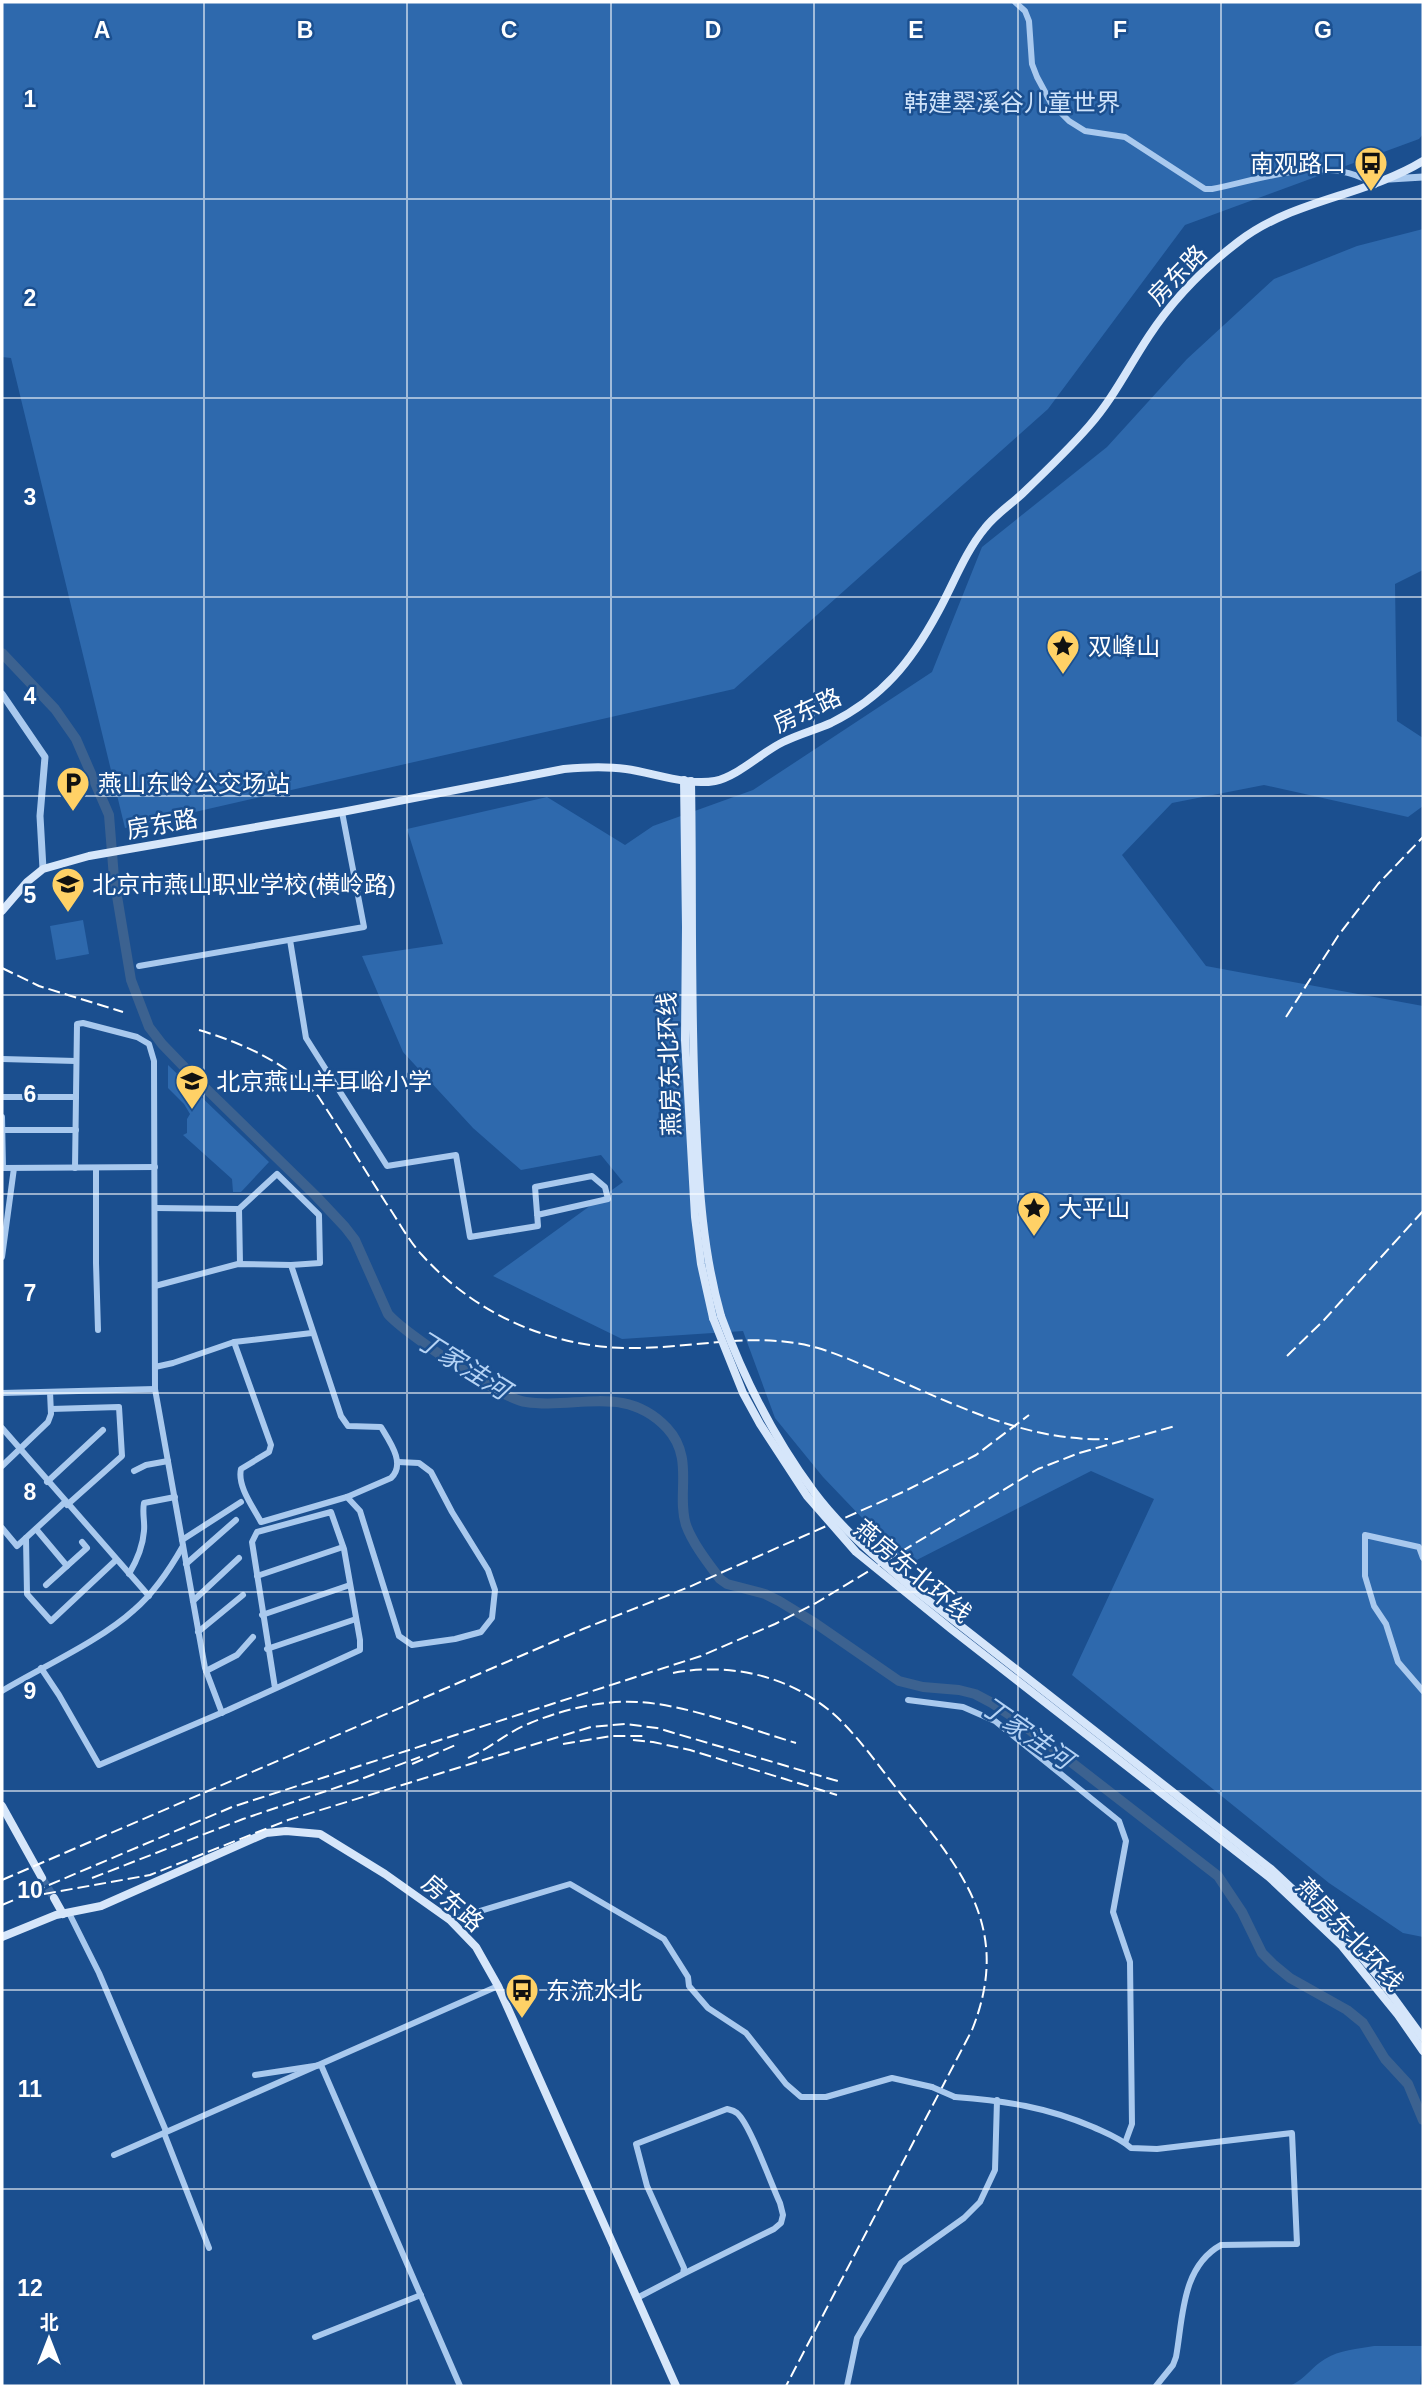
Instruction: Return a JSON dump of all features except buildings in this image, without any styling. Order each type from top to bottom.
[{"type":"main road","name":"房东路","points":[[2,911],[27,882],[43,869],[103,853],[342,812],[564,769],[622,768],[688,781],[713,781],[730,775],[796,735],[829,724],[881,691],[903,669],[920,646],[986,526],[1089,426],[1170,307],[1239,241],[1289,214],[1375,185],[1423,161]]},
{"type":"main road","name":"燕房东北环线","points":[[688,781],[691,1028],[698,1157],[708,1265],[717,1317],[743,1393],[760,1424],[807,1496],[856,1552],[930,1613],[1269,1877],[1341,1945],[1398,2015],[1423,2051]]},
{"type":"main road","name":"燕房东北环线","points":[[717,1317],[777,1436],[815,1493],[863,1547],[1271,1869],[1347,1940],[1380,1979],[1423,2038]]},
{"type":"main road","points":[[2,1806],[42,1878]]},
{"type":"main road","name":"房东路","points":[[2,1937],[66,1913],[101,1906],[266,1832],[286,1830],[320,1834],[394,1880],[450,1920],[475,1947],[498,1986],[676,2386]]},
{"type":"main road","points":[[54,1898],[66,1913]]},
{"type":"street","points":[[1015,2],[1025,11],[1029,21],[1032,64],[1051,103],[1069,121],[1085,131],[1125,137],[1205,189],[1301,170],[1359,174],[1375,185]]},
{"type":"street","points":[[1389,179],[1423,177]]},
{"type":"street","points":[[2,694],[45,757],[40,816],[43,869]]},
{"type":"street","points":[[139,966],[364,927],[342,812]]},
{"type":"street","points":[[290,940],[306,1038],[387,1166],[456,1155],[470,1237],[538,1226],[537,1215],[536,1187],[592,1176],[605,1187],[608,1199],[537,1215]]},
{"type":"street","points":[[75,1168],[77,1024],[99,1026],[137,1037],[149,1044],[154,1061],[155,1389],[206,1671],[222,1713]]},
{"type":"street","points":[[2,1059],[76,1060]]},
{"type":"street","points":[[2,1097],[76,1097]]},
{"type":"street","points":[[2,1117],[2,1168],[155,1167]]},
{"type":"street","points":[[2,1130],[76,1130]]},
{"type":"street","points":[[2,1257],[14,1168]]},
{"type":"street","points":[[96,1168],[98,1330]]},
{"type":"street","points":[[155,1208],[239,1209],[276,1174],[319,1215],[320,1263],[240,1264],[155,1286]]},
{"type":"street","points":[[239,1209],[240,1264]]},
{"type":"street","points":[[233,1342],[271,1445],[269,1452],[240,1472],[242,1486],[261,1522],[347,1497],[396,1474],[398,1462],[380,1426],[346,1425],[312,1333],[291,1265]]},
{"type":"street","points":[[155,1367],[233,1342],[312,1333]]},
{"type":"street","points":[[2,1393],[155,1389]]},
{"type":"street","points":[[2,1466],[48,1422],[51,1409],[50,1392]]},
{"type":"street","points":[[2,1528],[17,1546],[122,1455],[119,1407],[51,1409]]},
{"type":"street","points":[[2,1428],[149,1596]]},
{"type":"street","points":[[47,1482],[103,1430]]},
{"type":"street","points":[[134,1471],[146,1465],[168,1461]]},
{"type":"street","points":[[347,1497],[360,1511],[399,1636],[412,1645],[456,1639],[481,1632],[492,1618],[494,1581],[452,1513],[431,1472],[419,1463],[398,1462]]},
{"type":"street","points":[[128,1574],[142,1542],[144,1503],[174,1497]]},
{"type":"street","points":[[2,1691],[113,1627],[149,1596],[171,1568],[183,1543],[242,1502]]},
{"type":"street","points":[[41,1668],[60,1695],[99,1765],[222,1713],[360,1650],[343,1547],[331,1512],[257,1532],[252,1542],[275,1688]]},
{"type":"street","points":[[187,1564],[236,1520]]},
{"type":"street","points":[[36,1529],[67,1566]]},
{"type":"street","points":[[1423,1558],[1419,1547],[1365,1535],[1365,1576],[1374,1606],[1386,1624],[1398,1661],[1423,1691]]},
{"type":"street","points":[[26,1538],[27,1594],[51,1621],[116,1560]]},
{"type":"street","points":[[46,1585],[87,1548],[82,1542]]},
{"type":"street","points":[[257,1576],[343,1547]]},
{"type":"street","points":[[193,1601],[239,1558]]},
{"type":"street","points":[[262,1615],[350,1585]]},
{"type":"street","points":[[198,1632],[243,1595]]},
{"type":"street","points":[[267,1649],[356,1619]]},
{"type":"street","points":[[206,1671],[237,1655],[253,1637]]},
{"type":"street","points":[[908,1700],[963,1707],[995,1721],[1119,1821],[1126,1841],[1113,1912],[1130,1962],[1132,2124],[1125,2143]]},
{"type":"street","points":[[450,1920],[570,1884],[664,1939],[688,1977],[690,1986],[708,2008],[746,2033],[786,2084],[801,2097],[826,2097],[892,2077],[932,2087],[955,2097],[1024,2104],[1066,2116],[1131,2148],[1157,2149],[1292,2133],[1297,2244],[1221,2245],[1214,2249],[1188,2285],[1176,2357],[1156,2386]]},
{"type":"street","points":[[66,1913],[104,1985],[166,2131],[164,2133],[209,2248]]},
{"type":"street","points":[[114,2155],[498,1986]]},
{"type":"street","points":[[255,2076],[321,2065]]},
{"type":"street","points":[[321,2065],[460,2386]]},
{"type":"street","points":[[847,2386],[857,2338],[901,2263],[964,2218],[980,2202],[995,2170],[997,2100]]},
{"type":"street","points":[[637,2298],[774,2230],[781,2223],[783,2215],[780,2203],[749,2132],[739,2114],[734,2111],[727,2109],[636,2144],[647,2186],[684,2268],[683,2274]]},
{"type":"street","points":[[315,2337],[421,2295]]},
{"type":"green space","name":"韩建翠溪谷儿童世界","points":[[2,2],[1423,2],[1423,134],[1419,139],[1185,225],[1048,409],[734,689],[125,828],[11,358],[2,357]]},
{"type":"green space","points":[[1423,229],[1423,570],[1395,584],[1397,721],[1423,738],[1423,806],[1408,817],[1264,785],[1172,803],[1122,855],[1206,966],[1423,1006],[1423,1937],[1403,1933],[1329,1883],[1072,1675],[1154,1499],[1091,1471],[907,1565],[823,1477],[775,1418],[743,1331],[622,1339],[493,1276],[623,1182],[601,1155],[521,1170],[473,1128],[403,1052],[362,956],[443,944],[407,829],[547,797],[625,845],[653,826],[753,790],[932,672],[982,547],[1107,447],[1187,359],[1274,279],[1357,246]]},
{"type":"green space","points":[[83,920],[89,954],[56,960],[50,926]]},
{"type":"green space","points":[[168,1065],[269,1162],[241,1192],[233,1192],[232,1179],[183,1135],[187,1133],[187,1119],[190,1114],[168,1088]]},
{"type":"green space","points":[[1374,2346],[1423,2346],[1420,2386],[1290,2386],[1330,2356]]},
{"type":"waterway","name":"丁家洼河","points":[[2,653],[55,709],[76,739],[109,815],[114,878],[131,980],[149,1027],[190,1073],[345,1227],[355,1240],[388,1314],[454,1364],[514,1398],[544,1404],[617,1402],[651,1414],[667,1428],[680,1451],[686,1525],[720,1579],[727,1584],[765,1594],[779,1601],[899,1681],[975,1694],[1013,1717],[1218,1876],[1242,1912],[1262,1953],[1290,1978],[1347,2010],[1363,2023],[1385,2059],[1408,2084],[1423,2120]]},
{"type":"tunnel","points":[[42,1878],[54,1898]]},
{"type":"railway","points":[[1286,1017],[1338,936],[1378,884],[1423,837]]},
{"type":"railway","points":[[2,968],[39,986],[123,1012]]},
{"type":"railway","points":[[199,1030],[232,1041],[263,1056],[305,1084],[318,1096],[422,1255],[468,1296],[521,1326],[549,1336],[608,1347],[662,1347],[751,1340],[796,1343],[840,1356],[961,1407],[1018,1427],[1047,1434],[1108,1439]]},
{"type":"railway","points":[[1287,1356],[1324,1320],[1423,1211]]},
{"type":"railway","points":[[2,1880],[583,1629],[689,1587],[903,1492],[976,1455],[1029,1415]]},
{"type":"railway","points":[[2,1905],[232,1807],[701,1656],[816,1603],[1038,1469],[1079,1453],[1175,1426]]},
{"type":"railway","points":[[673,1673],[717,1669],[760,1675],[801,1691],[837,1717],[864,1746],[946,1852],[976,1905],[984,1932],[987,1962],[983,1994],[972,2030],[786,2386]]},
{"type":"railway","points":[[468,1758],[541,1719],[581,1707],[623,1702],[675,1707],[796,1743]]},
{"type":"railway","points":[[44,1894],[150,1875],[288,1820],[591,1727],[625,1724],[657,1728],[841,1782]]},
{"type":"railway","points":[[563,1744],[611,1736],[643,1736]]},
{"type":"railway","points":[[633,1740],[690,1750],[837,1795]]},
{"type":"railway","points":[[412,1764],[458,1744]]},
{"type":"railway","points":[[92,1878],[243,1819],[420,1757]]},
{"type":"place","name":"南观路口","points":[[1371,193]]},
{"type":"place","name":"双峰山","points":[[1063,676]]},
{"type":"place","name":"燕山东岭公交场站","points":[[73,813]]},
{"type":"place","name":"北京市燕山职业学校(横岭路)","points":[[68,914]]},
{"type":"place","name":"北京燕山羊耳峪小学","points":[[192,1111]]},
{"type":"place","name":"大平山","points":[[1034,1238]]},
{"type":"place","name":"东流水北","points":[[522,2020]]}]
